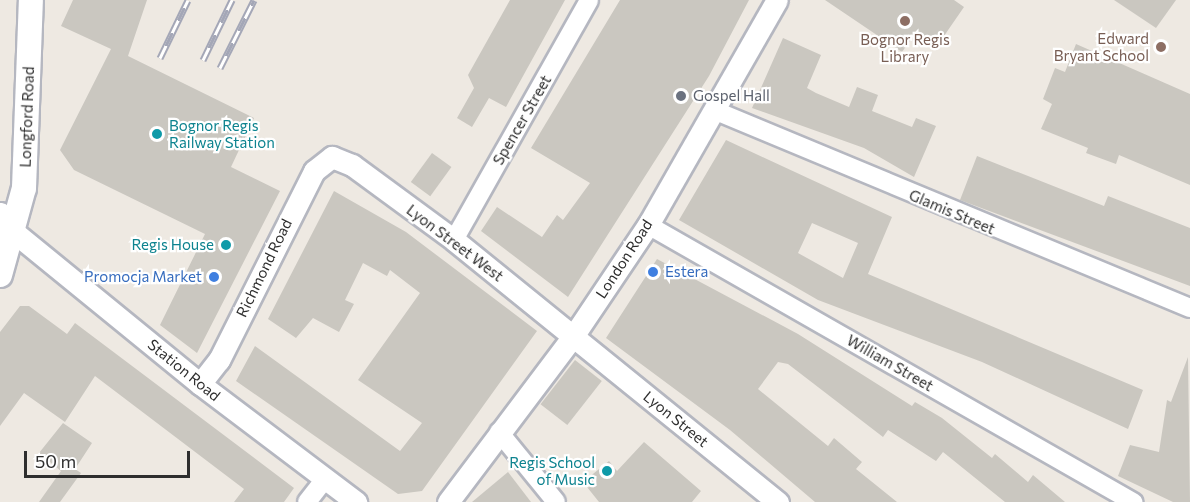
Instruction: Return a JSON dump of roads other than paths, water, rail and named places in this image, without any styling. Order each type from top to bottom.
[{"type":"main road","name":"Longford Road","points":[[0,275],[15,233],[24,188],[30,0]]},
{"type":"street","name":"Spencer Street","points":[[453,240],[589,0]]},
{"type":"street","name":"London Road","points":[[448,502],[574,335],[648,225],[716,111],[777,0]]},
{"type":"street","name":"Glamis Street","points":[[716,111],[1190,308]]},
{"type":"street","name":"Lyon Street West","points":[[332,158],[352,165],[453,240],[574,335]]},
{"type":"street","name":"Richmond Road","points":[[200,384],[219,360],[314,171],[332,158]]},
{"type":"street","name":"Station Road","points":[[0,213],[15,233],[200,384],[356,502]]},
{"type":"street","name":"William Street","points":[[648,225],[1133,502]]},
{"type":"street","name":"Lyon Street","points":[[574,335],[778,502]]},
{"type":"street","points":[[499,432],[556,502]]},
{"type":"street","points":[[307,502],[324,480]]},
{"type":"railway","points":[[160,58],[188,0]]},
{"type":"railway","points":[[203,60],[232,0]]},
{"type":"railway","points":[[220,68],[254,0]]},
{"type":"place","name":"Bognor Regis Library","points":[[905,21]]},
{"type":"place","name":"Edward Bryant School","points":[[1161,47]]},
{"type":"place","name":"Gospel Hall","points":[[681,96]]},
{"type":"place","name":"Bognor Regis Railway Station","points":[[157,134]]},
{"type":"place","name":"Regis House","points":[[226,245]]},
{"type":"place","name":"Estera","points":[[653,272]]},
{"type":"place","name":"Promocja Market","points":[[214,277]]},
{"type":"place","name":"Regis School of Music","points":[[607,471]]}]
